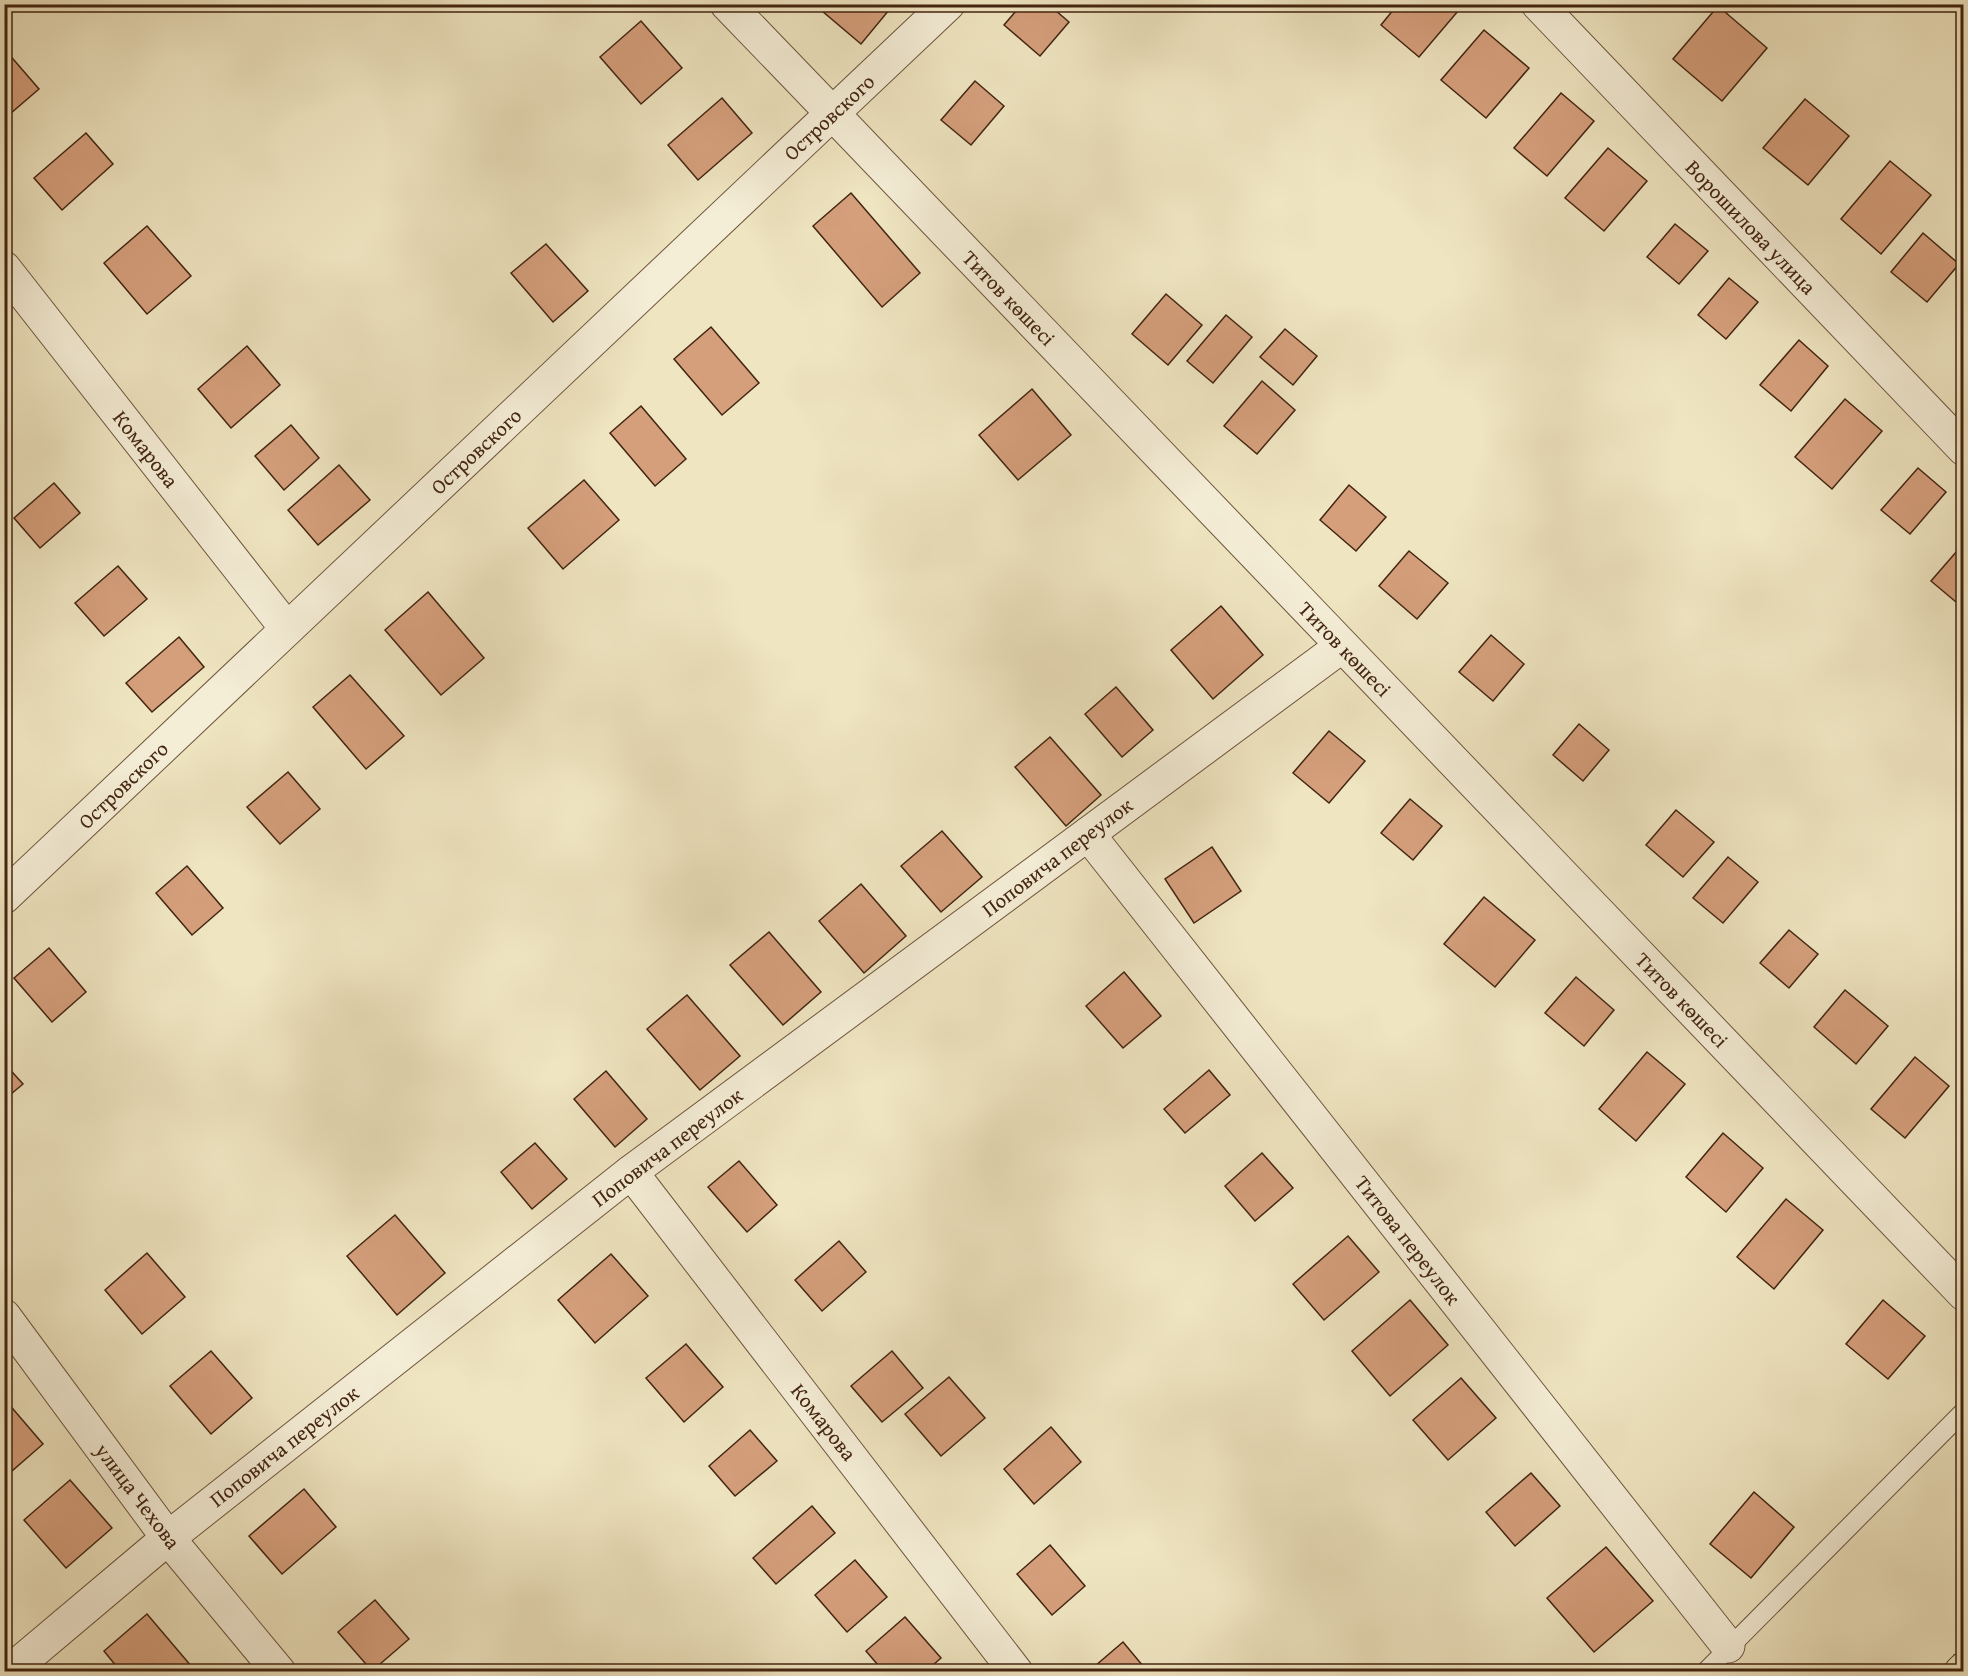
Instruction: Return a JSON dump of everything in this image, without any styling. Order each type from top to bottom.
[{"type":"street","name":"Титов көшесі","points":[[727,4],[1964,1294]]},
{"type":"street","name":"Островского","points":[[4,897],[948,4]]},
{"type":"street","name":"Ворошилова улица","points":[[1538,4],[1964,449]]},
{"type":"street","name":"Комарова","points":[[4,268],[287,629]]},
{"type":"street","name":"Поповича переулок","points":[[9,1671],[168,1538],[631,1172],[1342,646]]},
{"type":"street","name":"Титова переулок","points":[[1089,834],[1728,1646]]},
{"type":"street","name":"Комарова","points":[[631,1172],[1017,1671]]},
{"type":"street","name":"улица Чехова","points":[[4,1316],[168,1538],[279,1671]]},
{"type":"lane","points":[[1705,1671],[1964,1410]]},
{"type":"building","points":[[825,4],[894,4],[861,44],[821,10]]},
{"type":"building","points":[[1022,4],[1048,4],[1069,22],[1040,56],[1004,25]]},
{"type":"building","points":[[1398,4],[1464,4],[1419,57],[1381,25]]},
{"type":"building","points":[[1718,6],[1767,48],[1722,101],[1673,59]]},
{"type":"building","points":[[641,21],[682,68],[641,104],[600,57]]},
{"type":"building","points":[[1484,30],[1529,68],[1486,118],[1441,80]]},
{"type":"building","points":[[7,52],[39,89],[4,119],[4,54]]},
{"type":"building","points":[[975,81],[1004,106],[971,145],[941,120]]},
{"type":"building","points":[[1561,93],[1594,121],[1547,176],[1514,148]]},
{"type":"building","points":[[722,98],[752,133],[698,180],[668,145]]},
{"type":"building","points":[[1805,99],[1849,136],[1808,185],[1763,148]]},
{"type":"building","points":[[86,133],[113,164],[62,210],[34,178]]},
{"type":"building","points":[[1608,148],[1647,181],[1604,231],[1565,198]]},
{"type":"building","points":[[1890,161],[1931,195],[1881,254],[1841,219]]},
{"type":"building","points":[[851,193],[920,273],[882,307],[813,226]]},
{"type":"building","points":[[1675,224],[1708,251],[1679,284],[1647,257]]},
{"type":"building","points":[[147,226],[191,276],[147,314],[104,263]]},
{"type":"building","points":[[1923,233],[1959,264],[1927,302],[1891,272]]},
{"type":"building","points":[[546,244],[588,291],[553,322],[511,273]]},
{"type":"building","points":[[1729,278],[1758,302],[1726,339],[1698,315]]},
{"type":"building","points":[[1166,294],[1202,325],[1168,365],[1132,334]]},
{"type":"building","points":[[1226,315],[1252,337],[1213,383],[1187,361]]},
{"type":"building","points":[[711,327],[759,383],[722,415],[674,359]]},
{"type":"building","points":[[1285,329],[1317,356],[1293,385],[1260,357]]},
{"type":"building","points":[[1799,340],[1828,366],[1791,411],[1760,385]]},
{"type":"building","points":[[247,346],[280,385],[231,428],[198,389]]},
{"type":"building","points":[[1262,381],[1295,410],[1257,454],[1224,426]]},
{"type":"building","points":[[1032,389],[1071,435],[1018,480],[979,435]]},
{"type":"building","points":[[1845,399],[1882,431],[1832,489],[1795,457]]},
{"type":"building","points":[[641,406],[686,459],[655,486],[610,433]]},
{"type":"building","points":[[291,425],[319,458],[284,490],[255,456]]},
{"type":"building","points":[[339,465],[370,500],[318,545],[288,510]]},
{"type":"building","points":[[1918,468],[1946,492],[1910,534],[1881,510]]},
{"type":"building","points":[[584,480],[619,520],[563,569],[528,528]]},
{"type":"building","points":[[54,483],[80,513],[40,548],[14,518]]},
{"type":"building","points":[[1349,485],[1386,517],[1356,551],[1320,520]]},
{"type":"building","points":[[1964,543],[1964,593],[1956,602],[1931,581]]},
{"type":"building","points":[[1409,551],[1448,583],[1417,619],[1379,586]]},
{"type":"building","points":[[118,566],[147,599],[104,636],[75,603]]},
{"type":"building","points":[[428,592],[484,658],[441,695],[385,630]]},
{"type":"building","points":[[1221,606],[1263,655],[1213,699],[1171,650]]},
{"type":"building","points":[[1491,635],[1524,664],[1493,701],[1459,672]]},
{"type":"building","points":[[179,637],[204,667],[152,712],[126,683]]},
{"type":"building","points":[[350,675],[404,736],[366,769],[313,707]]},
{"type":"building","points":[[1116,687],[1153,730],[1122,757],[1085,714]]},
{"type":"building","points":[[1579,724],[1609,750],[1583,781],[1553,755]]},
{"type":"building","points":[[1329,731],[1365,761],[1329,803],[1293,773]]},
{"type":"building","points":[[1050,737],[1101,795],[1066,826],[1015,767]]},
{"type":"building","points":[[288,772],[320,809],[280,844],[247,807]]},
{"type":"building","points":[[1410,799],[1442,826],[1413,860],[1381,833]]},
{"type":"building","points":[[1676,810],[1714,842],[1683,877],[1646,845]]},
{"type":"building","points":[[942,831],[982,877],[941,912],[901,866]]},
{"type":"building","points":[[1212,847],[1241,891],[1194,923],[1165,879]]},
{"type":"building","points":[[1728,857],[1758,882],[1723,923],[1693,898]]},
{"type":"building","points":[[187,866],[223,908],[192,935],[156,893]]},
{"type":"building","points":[[861,884],[906,936],[864,973],[819,921]]},
{"type":"building","points":[[1484,897],[1535,940],[1495,987],[1444,944]]},
{"type":"building","points":[[1789,930],[1818,954],[1789,988],[1760,963]]},
{"type":"building","points":[[769,932],[821,992],[783,1025],[730,965]]},
{"type":"building","points":[[49,948],[86,992],[52,1022],[14,978]]},
{"type":"building","points":[[1124,972],[1161,1016],[1123,1048],[1086,1006]]},
{"type":"building","points":[[1576,977],[1614,1010],[1584,1046],[1545,1013]]},
{"type":"building","points":[[1845,990],[1888,1026],[1856,1064],[1814,1027]]},
{"type":"building","points":[[687,995],[740,1056],[700,1090],[647,1029]]},
{"type":"building","points":[[1647,1052],[1685,1084],[1636,1141],[1599,1109]]},
{"type":"building","points":[[1915,1057],[1949,1086],[1905,1138],[1871,1109]]},
{"type":"building","points":[[4,1063],[23,1084],[4,1100]]},
{"type":"building","points":[[1209,1070],[1230,1095],[1185,1133],[1164,1109]]},
{"type":"building","points":[[606,1071],[647,1119],[615,1147],[574,1099]]},
{"type":"building","points":[[1723,1133],[1763,1168],[1726,1212],[1686,1177]]},
{"type":"building","points":[[535,1143],[567,1179],[532,1209],[501,1172]]},
{"type":"building","points":[[1262,1153],[1293,1188],[1255,1221],[1225,1186]]},
{"type":"building","points":[[739,1161],[777,1205],[747,1232],[708,1187]]},
{"type":"building","points":[[1786,1199],[1823,1230],[1774,1289],[1737,1257]]},
{"type":"building","points":[[395,1215],[445,1273],[397,1315],[347,1256]]},
{"type":"building","points":[[1348,1236],[1379,1272],[1324,1320],[1293,1284]]},
{"type":"building","points":[[839,1241],[866,1272],[822,1311],[795,1280]]},
{"type":"building","points":[[147,1253],[185,1297],[142,1334],[105,1290]]},
{"type":"building","points":[[611,1254],[648,1296],[595,1343],[558,1300]]},
{"type":"building","points":[[1410,1300],[1448,1345],[1390,1396],[1352,1351]]},
{"type":"building","points":[[1883,1300],[1925,1336],[1888,1379],[1846,1344]]},
{"type":"building","points":[[686,1344],[723,1387],[684,1422],[646,1378]]},
{"type":"building","points":[[211,1351],[252,1398],[211,1434],[170,1386]]},
{"type":"building","points":[[892,1351],[923,1388],[882,1422],[851,1386]]},
{"type":"building","points":[[949,1377],[985,1418],[941,1456],[905,1414]]},
{"type":"building","points":[[1461,1378],[1496,1418],[1448,1460],[1413,1420]]},
{"type":"building","points":[[7,1402],[43,1444],[5,1477],[4,1403]]},
{"type":"building","points":[[1051,1427],[1081,1462],[1034,1504],[1004,1469]]},
{"type":"building","points":[[750,1430],[777,1461],[735,1496],[709,1466]]},
{"type":"building","points":[[1531,1473],[1560,1506],[1515,1546],[1486,1512]]},
{"type":"building","points":[[70,1480],[112,1528],[66,1568],[24,1520]]},
{"type":"building","points":[[304,1489],[336,1527],[282,1574],[249,1536]]},
{"type":"building","points":[[1754,1492],[1794,1527],[1751,1578],[1710,1544]]},
{"type":"building","points":[[812,1506],[835,1533],[776,1584],[753,1558]]},
{"type":"building","points":[[1050,1545],[1085,1586],[1052,1615],[1017,1574]]},
{"type":"building","points":[[1606,1547],[1653,1601],[1594,1652],[1547,1598]]},
{"type":"building","points":[[855,1560],[887,1597],[847,1632],[815,1595]]},
{"type":"building","points":[[375,1600],[409,1639],[372,1671],[338,1632]]},
{"type":"building","points":[[147,1614],[192,1667],[187,1672],[121,1672],[104,1651]]},
{"type":"building","points":[[905,1617],[941,1658],[925,1672],[884,1672],[866,1651]]},
{"type":"building","points":[[1123,1642],[1148,1672],[1088,1672]]}]
